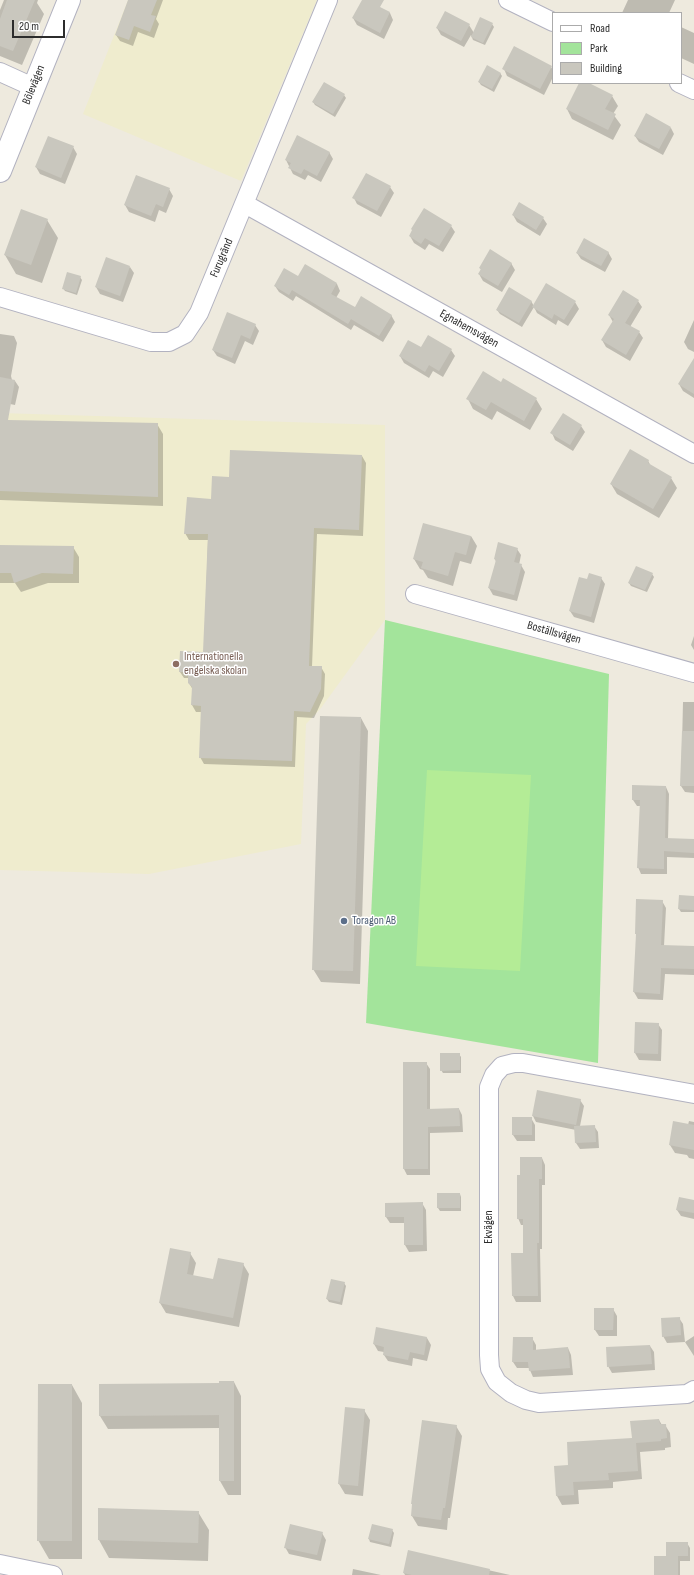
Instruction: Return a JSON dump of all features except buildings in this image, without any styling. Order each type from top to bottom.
[{"type":"street","name":"Bölevägen","points":[[0,171],[68,0]]},
{"type":"street","name":"Furugränd","points":[[0,297],[151,342],[169,342],[185,334],[199,312],[245,204],[328,0]]},
{"type":"street","points":[[508,0],[552,22]]},
{"type":"street","points":[[0,72],[33,87]]},
{"type":"street","points":[[681,84],[694,90]]},
{"type":"street","name":"Egnahemsvägen","points":[[245,204],[694,454]]},
{"type":"street","name":"Boställsvägen","points":[[415,594],[694,673]]},
{"type":"street","name":"Ekvägen","points":[[694,1094],[523,1063],[514,1063],[502,1066],[494,1075],[489,1087],[489,1356],[490,1369],[497,1382],[511,1393],[526,1400],[539,1403],[687,1394],[694,1390]]},
{"type":"street","points":[[0,1564],[53,1575]]},
{"type":"shaded area","points":[[128,0],[317,0],[241,181],[83,114]]},
{"type":"shaded area","name":"Internationella engelska skolan","points":[[0,413],[385,425],[385,620],[321,708],[306,724],[301,844],[149,874],[0,870]]},
{"type":"green space","points":[[385,620],[609,674],[598,1063],[366,1023]]},
{"type":"green space","points":[[427,770],[531,775],[520,971],[416,966]]},
{"type":"place","name":"Internationella engelska skolan","points":[[176,664]]},
{"type":"place","name":"Toragon AB","points":[[344,921]]}]
